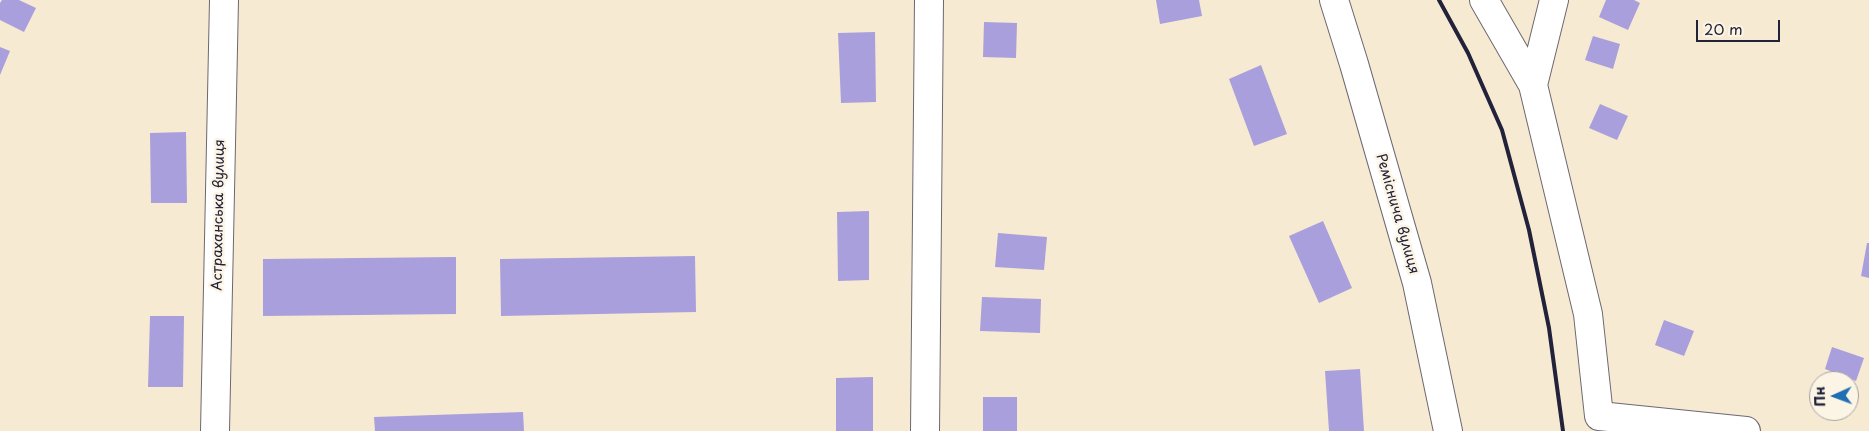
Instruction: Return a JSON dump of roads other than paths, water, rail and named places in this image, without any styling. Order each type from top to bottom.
[{"type":"street","name":"Астраханська вулиця","points":[[215,431],[224,0]]},
{"type":"street","points":[[925,431],[929,0]]},
{"type":"street","name":"Реміснича вулиця","points":[[1334,0],[1417,283],[1448,431]]},
{"type":"street","points":[[1484,0],[1533,85],[1588,314],[1599,424],[1746,431]]},
{"type":"street","points":[[1533,85],[1554,0]]},
{"type":"railway","points":[[1439,0],[1468,53],[1502,130],[1529,230],[1549,328],[1563,431]]}]
